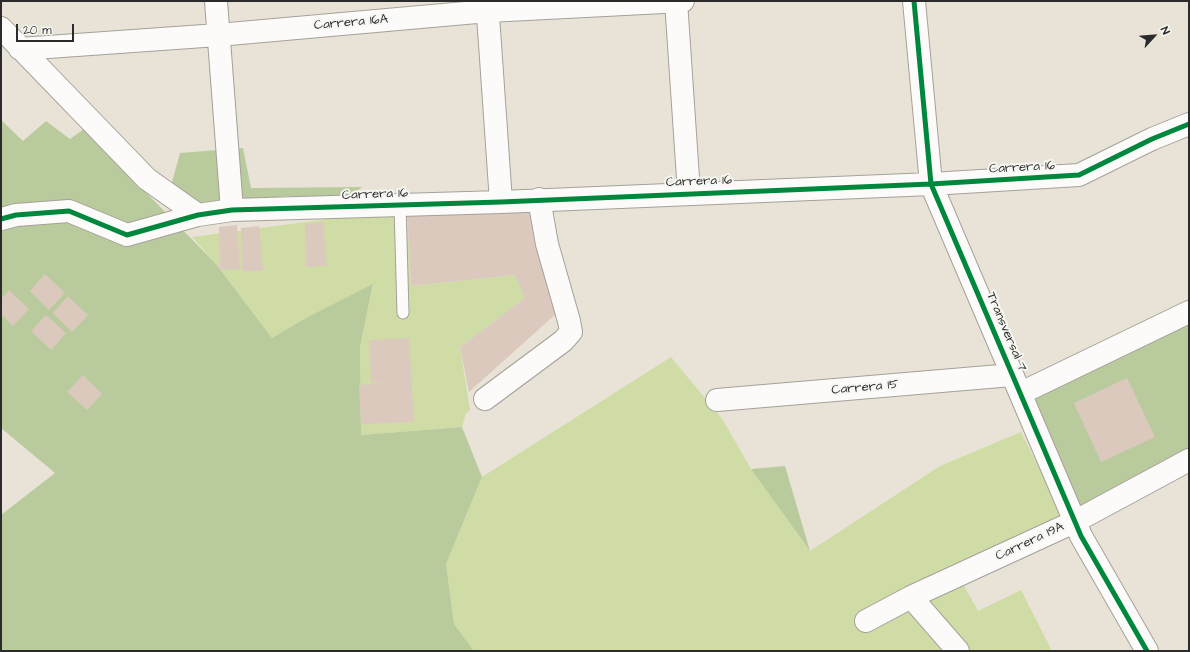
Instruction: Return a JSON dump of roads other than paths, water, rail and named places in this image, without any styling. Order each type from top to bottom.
[{"type":"street","points":[[216,1],[232,210]]},
{"type":"street","points":[[676,1],[689,193]]},
{"type":"street","name":"Carrera 16A","points":[[20,49],[218,35],[487,6],[683,1]]},
{"type":"street","name":"Transversal 7","points":[[914,1],[931,184],[1074,522],[1146,651]]},
{"type":"street","points":[[487,6],[501,202]]},
{"type":"street","points":[[1,28],[147,180],[198,215]]},
{"type":"street","name":"Carrera 16","points":[[1,219],[16,215],[69,211],[127,236],[198,215],[232,210],[501,202],[539,199],[931,184],[1079,175],[1152,139],[1189,124]]},
{"type":"street","points":[[485,399],[563,341],[571,332],[570,321],[547,244],[539,199]]},
{"type":"street","name":"Carrera 15","points":[[717,400],[1016,384],[1189,312]]},
{"type":"street","name":"Carrera 19A","points":[[866,621],[911,597],[1074,522],[1189,460]]},
{"type":"street","points":[[911,597],[958,651]]},
{"type":"lane","points":[[400,205],[404,313]]}]
